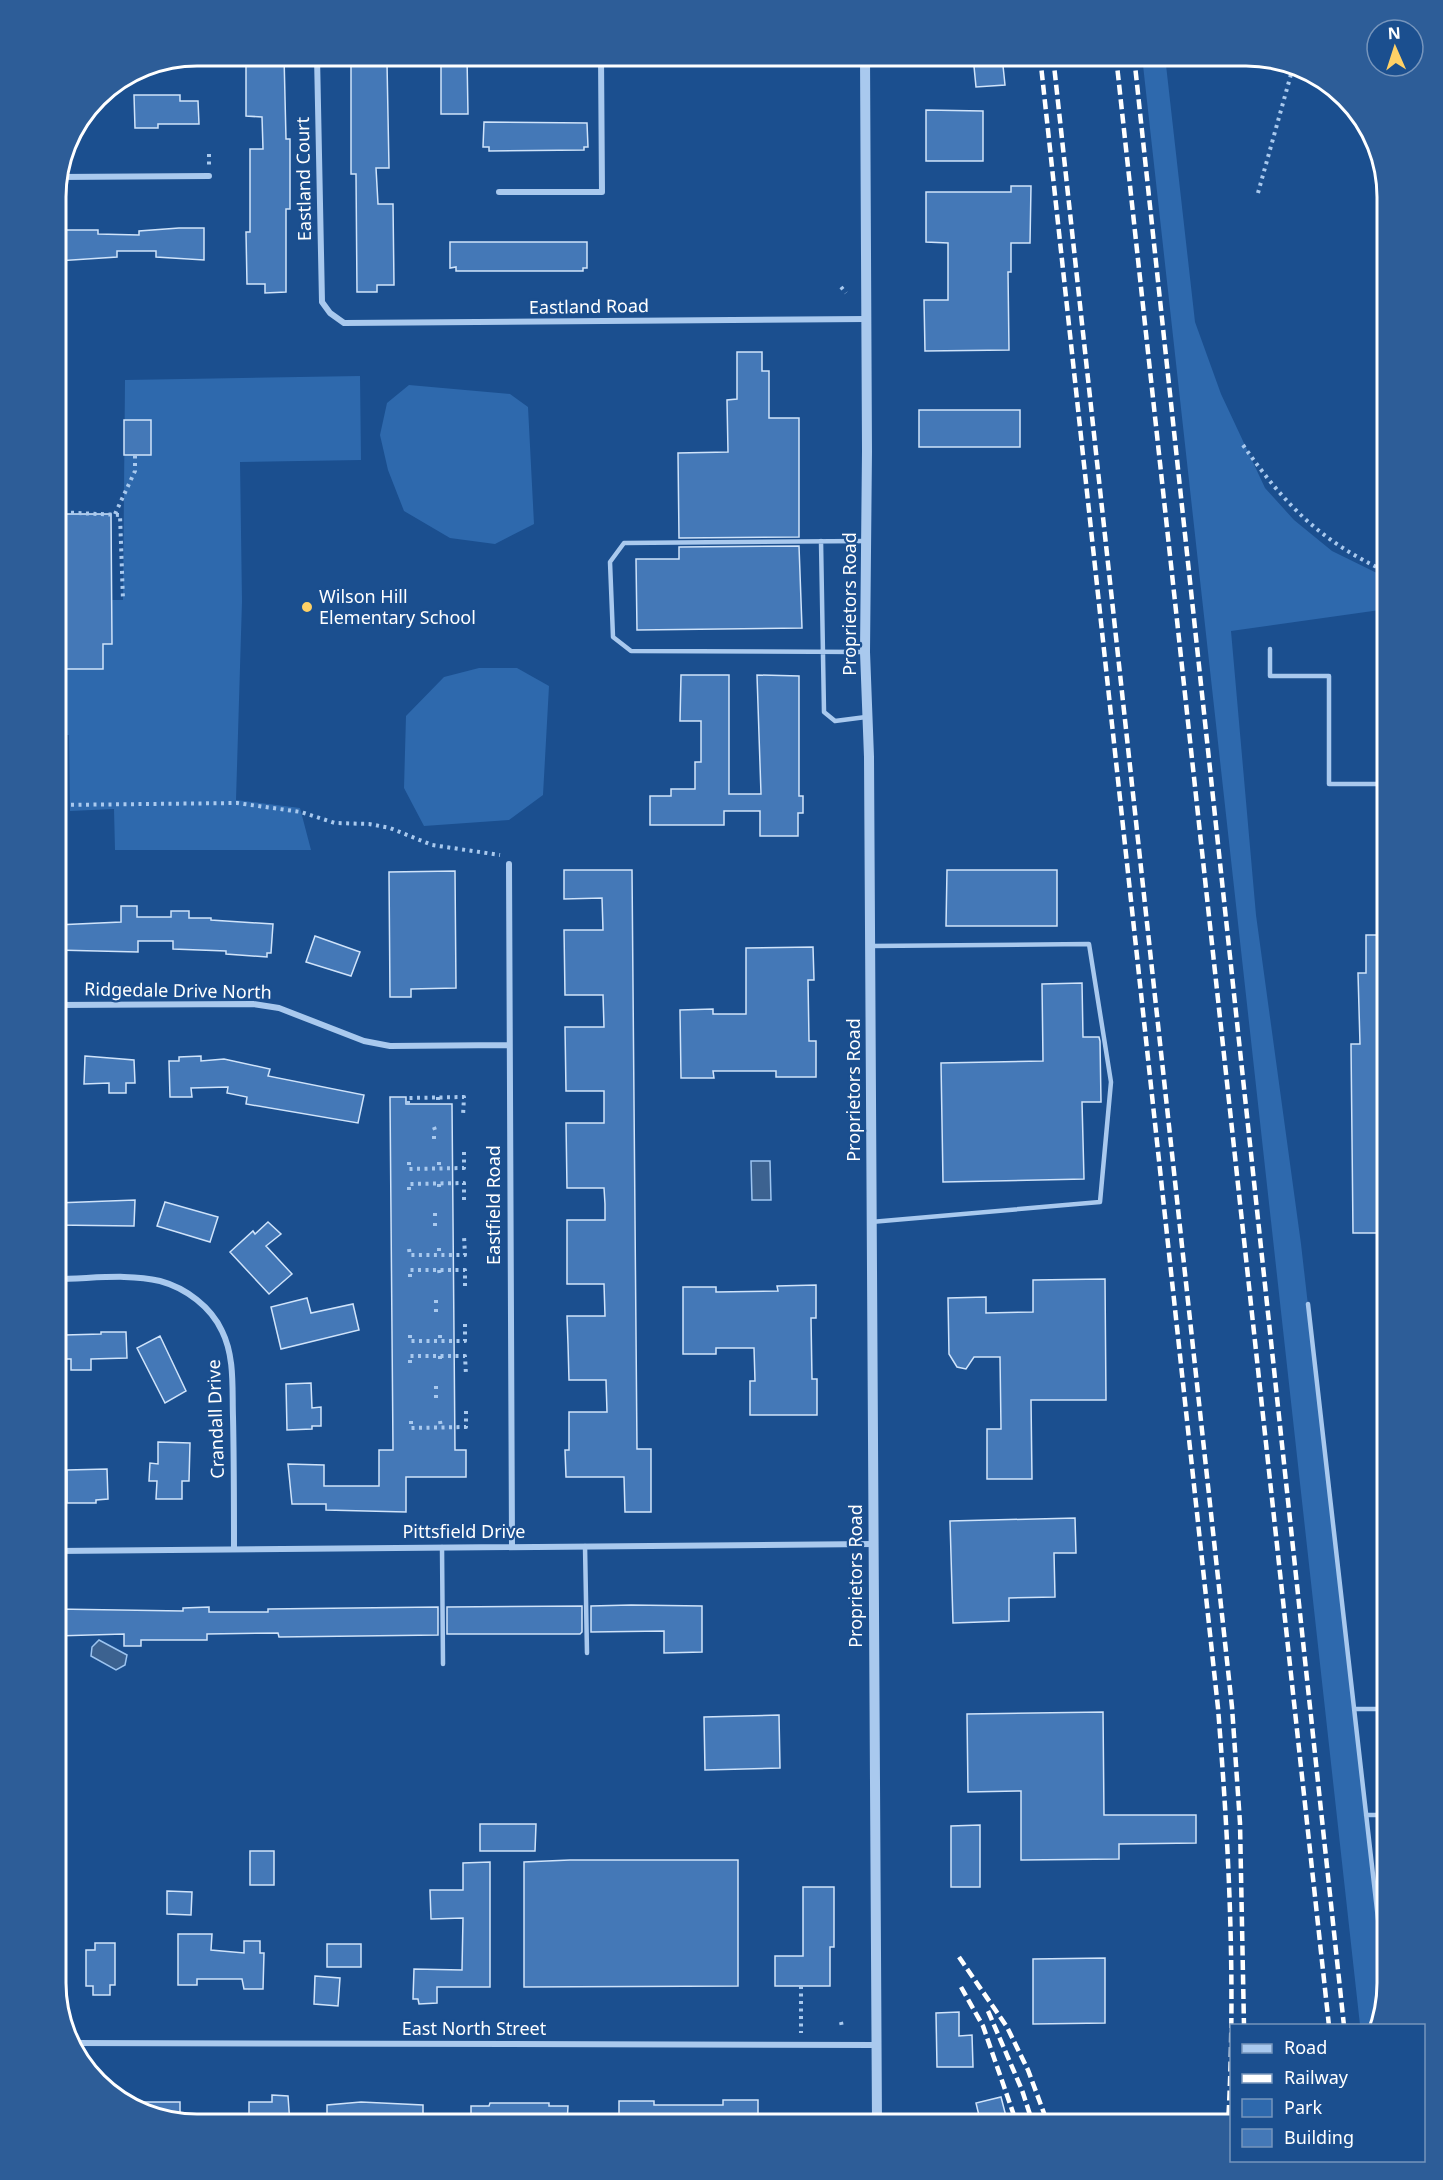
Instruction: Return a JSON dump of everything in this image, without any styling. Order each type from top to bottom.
[{"type":"street","name":"Eastland Court","points":[[317,66],[322,302]]},
{"type":"street","points":[[499,192],[602,192],[601,66]]},
{"type":"street","name":"Proprietors Road","points":[[865,66],[865,652],[870,946],[877,2114]]},
{"type":"street","points":[[68,177],[209,176]]},
{"type":"street","name":"Eastland Road","points":[[322,302],[330,313],[344,323],[367,324],[866,319]]},
{"type":"street","name":"Eastfield Road","points":[[509,864],[512,1547]]},
{"type":"street","name":"Ridgedale Drive North","points":[[66,1005],[253,1004],[279,1008],[364,1041],[381,1044],[508,1045]]},
{"type":"street","name":"Crandall Drive","points":[[66,1279],[140,1278],[160,1281],[182,1289],[215,1318],[229,1350],[232,1384],[234,1549]]},
{"type":"street","name":"Pittsfield Drive","points":[[66,1551],[873,1544]]},
{"type":"street","name":"East North Street","points":[[81,2043],[877,2045]]},
{"type":"lane","points":[[821,541],[824,712],[835,721],[867,717]]},
{"type":"lane","points":[[865,652],[631,651],[613,637],[610,562],[624,543],[866,541]]},
{"type":"lane","points":[[1270,649],[1270,676],[1329,676],[1329,784],[1377,784]]},
{"type":"lane","points":[[870,946],[1089,944],[1111,1082],[1100,1202],[871,1222]]},
{"type":"lane","points":[[1308,1304],[1377,1911]]},
{"type":"lane","points":[[585,1546],[587,1653]]},
{"type":"lane","points":[[442,1547],[443,1664]]},
{"type":"lane","points":[[1354,1709],[1377,1709]]},
{"type":"lane","points":[[1366,1815],[1377,1815]]},
{"type":"path","points":[[1258,193],[1291,74]]},
{"type":"path","points":[[841,286],[846,293]]},
{"type":"path","points":[[1242,445],[1288,506],[1354,556],[1377,567]]},
{"type":"path","points":[[115,514],[135,471],[135,455]]},
{"type":"path","points":[[66,512],[120,515],[123,600]]},
{"type":"path","points":[[66,805],[237,803],[268,807],[301,812],[335,823],[369,824],[390,828],[432,845],[508,856],[509,864]]},
{"type":"path","points":[[438,1097],[438,1104]]},
{"type":"path","points":[[408,1104],[408,1098],[464,1097],[464,1116]]},
{"type":"path","points":[[409,1162],[409,1169],[464,1168],[464,1150]]},
{"type":"path","points":[[439,1162],[439,1168]]},
{"type":"path","points":[[409,1190],[409,1184],[464,1183],[464,1202]]},
{"type":"path","points":[[439,1184],[439,1190]]},
{"type":"path","points":[[410,1249],[410,1255],[465,1254],[465,1236]]},
{"type":"path","points":[[439,1248],[439,1255]]},
{"type":"path","points":[[410,1277],[410,1270],[465,1270],[465,1288]]},
{"type":"path","points":[[440,1270],[440,1276]]},
{"type":"path","points":[[410,1335],[410,1341],[465,1341],[465,1322]]},
{"type":"path","points":[[440,1335],[440,1341]]},
{"type":"path","points":[[410,1363],[410,1356],[465,1356],[466,1375]]},
{"type":"path","points":[[440,1356],[440,1363]]},
{"type":"path","points":[[411,1421],[411,1428],[466,1427],[466,1408]]},
{"type":"path","points":[[441,1421],[441,1427]]},
{"type":"path","points":[[801,1986],[801,2029]]},
{"type":"green space","points":[[1143,66],[1166,66],[1195,322],[1221,394],[1265,488],[1294,520],[1332,551],[1377,573],[1377,610],[1231,631],[1256,915],[1301,1244],[1377,1910],[1376,2000],[1370,2024],[1360,2024]]},
{"type":"green space","points":[[360,376],[361,460],[240,462],[242,601],[236,800],[300,808],[311,850],[115,850],[114,809],[70,811],[69,735],[66,735],[66,669],[103,669],[103,644],[111,600],[123,600],[125,380]]},
{"type":"green space","points":[[409,385],[510,394],[528,407],[534,524],[495,544],[450,538],[404,511],[388,470],[380,435],[387,403]]},
{"type":"green space","points":[[479,668],[517,668],[549,686],[543,795],[509,820],[424,826],[404,788],[406,716],[444,677]]},
{"type":"shaded area","points":[[751,1161],[770,1161],[771,1200],[752,1200]]},
{"type":"shaded area","points":[[99,1640],[127,1655],[125,1665],[116,1670],[91,1656],[92,1647]]},
{"type":"building","points":[[246,66],[284,66],[286,139],[290,139],[290,209],[286,209],[286,292],[265,293],[265,284],[247,284],[246,232],[250,232],[250,149],[263,149],[262,117],[246,116]]},
{"type":"building","points":[[351,66],[387,66],[389,168],[376,168],[378,204],[393,204],[394,285],[377,285],[377,292],[357,292],[356,174],[351,174]]},
{"type":"building","points":[[441,66],[467,66],[468,114],[441,114]]},
{"type":"building","points":[[974,66],[1003,66],[1005,85],[976,87]]},
{"type":"building","points":[[134,95],[180,95],[180,101],[198,101],[199,124],[158,124],[158,128],[135,128]]},
{"type":"building","points":[[926,110],[983,111],[983,161],[926,161]]},
{"type":"building","points":[[484,122],[587,123],[588,147],[584,147],[584,150],[489,151],[489,147],[483,147]]},
{"type":"building","points":[[1011,186],[1031,186],[1030,243],[1011,243],[1011,272],[1008,272],[1009,350],[925,351],[924,300],[948,300],[948,243],[926,242],[926,192],[1011,192]]},
{"type":"building","points":[[204,228],[204,260],[156,257],[156,251],[117,251],[117,257],[66,260],[66,230],[98,230],[98,234],[139,235],[139,231]]},
{"type":"building","points":[[450,242],[587,242],[587,268],[583,268],[583,271],[456,271],[456,267],[450,268]]},
{"type":"building","points":[[737,352],[762,352],[762,371],[769,371],[769,418],[799,418],[799,537],[679,538],[678,453],[728,452],[727,400],[737,399]]},
{"type":"building","points":[[919,410],[1020,410],[1020,447],[919,447]]},
{"type":"building","points":[[124,420],[151,420],[151,455],[124,455]]},
{"type":"building","points":[[66,514],[111,514],[112,644],[103,644],[103,669],[66,669]]},
{"type":"building","points":[[799,546],[802,628],[637,630],[636,559],[679,559],[679,547]]},
{"type":"building","points":[[681,675],[729,675],[729,794],[761,794],[757,675],[799,676],[799,796],[803,796],[803,813],[798,813],[798,836],[760,836],[760,811],[724,811],[724,825],[650,825],[650,796],[671,796],[671,789],[695,789],[695,762],[701,762],[701,721],[680,721]]},
{"type":"building","points":[[564,870],[632,870],[637,1449],[651,1449],[651,1512],[625,1512],[624,1477],[566,1477],[565,1450],[569,1450],[569,1412],[607,1412],[606,1380],[569,1380],[567,1316],[605,1316],[604,1284],[567,1284],[567,1220],[605,1220],[605,1204],[604,1188],[567,1188],[566,1123],[604,1123],[604,1091],[566,1091],[565,1027],[604,1027],[603,995],[565,995],[564,930],[603,930],[602,898],[564,899]]},
{"type":"building","points":[[947,870],[1057,870],[1057,926],[946,926]]},
{"type":"building","points":[[455,871],[456,988],[411,989],[411,997],[390,997],[389,872]]},
{"type":"building","points":[[121,906],[137,906],[137,917],[171,917],[171,911],[189,911],[189,918],[273,924],[271,953],[267,953],[267,957],[226,954],[226,951],[173,949],[173,941],[138,941],[138,952],[66,950],[66,925],[121,922]]},
{"type":"building","points":[[1366,935],[1377,935],[1377,1233],[1353,1233],[1351,1044],[1360,1044],[1358,973],[1366,973]]},
{"type":"building","points":[[315,936],[360,952],[351,976],[306,962]]},
{"type":"building","points":[[813,947],[814,980],[808,980],[809,1041],[816,1041],[816,1077],[776,1077],[776,1071],[713,1071],[714,1078],[681,1078],[680,1010],[713,1009],[713,1014],[746,1014],[746,948]]},
{"type":"building","points":[[1082,983],[1083,1037],[1099,1037],[1100,1041],[1101,1102],[1082,1102],[1084,1179],[943,1182],[941,1063],[1043,1061],[1042,984]]},
{"type":"building","points":[[85,1056],[134,1060],[135,1083],[126,1083],[126,1093],[109,1093],[109,1083],[84,1084]]},
{"type":"building","points":[[201,1056],[201,1061],[224,1059],[270,1069],[268,1076],[364,1095],[358,1123],[246,1104],[247,1097],[227,1093],[228,1087],[191,1088],[192,1097],[170,1097],[169,1061],[179,1061],[179,1057]]},
{"type":"building","points":[[390,1097],[406,1097],[406,1104],[452,1104],[455,1450],[466,1450],[466,1477],[406,1477],[406,1512],[326,1510],[326,1504],[292,1504],[288,1464],[324,1465],[324,1486],[379,1486],[379,1450],[393,1450]]},
{"type":"building","points":[[135,1200],[134,1226],[66,1225],[66,1203]]},
{"type":"building","points":[[165,1202],[218,1217],[210,1242],[157,1226]]},
{"type":"building","points":[[268,1222],[281,1234],[266,1246],[292,1274],[269,1294],[230,1252],[253,1231],[255,1234]]},
{"type":"building","points":[[1105,1279],[1106,1400],[1031,1400],[1032,1479],[987,1479],[987,1429],[1001,1429],[1000,1357],[974,1357],[966,1369],[957,1367],[949,1354],[948,1298],[986,1297],[986,1313],[1033,1312],[1033,1280]]},
{"type":"building","points":[[816,1285],[816,1318],[811,1318],[812,1379],[817,1379],[817,1415],[750,1415],[750,1381],[755,1381],[754,1348],[716,1348],[716,1354],[683,1354],[683,1287],[716,1287],[716,1292],[778,1291],[777,1286]]},
{"type":"building","points":[[307,1298],[311,1313],[353,1304],[359,1330],[281,1349],[271,1307]]},
{"type":"building","points":[[101,1332],[126,1332],[127,1358],[91,1359],[91,1370],[71,1370],[71,1359],[66,1359],[66,1335],[101,1334]]},
{"type":"building","points":[[160,1336],[186,1391],[165,1403],[137,1348]]},
{"type":"building","points":[[311,1383],[312,1408],[321,1407],[321,1426],[312,1426],[312,1429],[287,1430],[286,1384]]},
{"type":"building","points":[[158,1442],[190,1443],[189,1481],[182,1481],[182,1499],[156,1499],[157,1481],[149,1481],[150,1463],[158,1464]]},
{"type":"building","points":[[107,1469],[108,1499],[96,1500],[96,1503],[67,1503],[67,1470]]},
{"type":"building","points":[[1075,1518],[1076,1553],[1054,1553],[1055,1597],[1009,1598],[1009,1621],[953,1623],[950,1521]]},
{"type":"building","points":[[582,1606],[582,1632],[580,1634],[447,1634],[447,1607]]},
{"type":"building","points":[[591,1606],[702,1606],[702,1652],[664,1653],[664,1631],[591,1632]]},
{"type":"building","points":[[209,1607],[209,1612],[268,1612],[268,1609],[438,1607],[438,1635],[279,1637],[278,1633],[207,1634],[207,1640],[141,1640],[141,1646],[124,1646],[124,1634],[66,1636],[66,1609],[183,1611],[183,1608]]},
{"type":"building","points":[[1103,1712],[1104,1815],[1196,1815],[1196,1843],[1119,1844],[1119,1859],[1021,1860],[1021,1791],[968,1792],[967,1714]]},
{"type":"building","points":[[779,1715],[780,1768],[705,1770],[704,1717]]},
{"type":"building","points":[[480,1824],[536,1824],[535,1851],[480,1851]]},
{"type":"building","points":[[980,1825],[980,1887],[951,1887],[951,1826]]},
{"type":"building","points":[[250,1851],[274,1851],[274,1885],[250,1885]]},
{"type":"building","points":[[738,1860],[738,1986],[524,1987],[524,1862]]},
{"type":"building","points":[[490,1862],[490,1987],[437,1987],[437,2003],[419,2004],[418,1999],[413,1999],[414,1969],[462,1970],[463,1918],[431,1919],[430,1890],[463,1890],[463,1863]]},
{"type":"building","points":[[803,1887],[834,1887],[834,1947],[830,1947],[830,1986],[775,1986],[775,1956],[803,1956]]},
{"type":"building","points":[[167,1891],[192,1892],[191,1915],[167,1914]]},
{"type":"building","points":[[178,1934],[212,1934],[211,1950],[244,1953],[244,1941],[260,1941],[260,1953],[264,1953],[263,1989],[244,1989],[242,1979],[197,1979],[197,1985],[178,1985]]},
{"type":"building","points":[[95,1943],[115,1943],[115,1985],[110,1985],[110,1995],[93,1995],[93,1986],[86,1986],[86,1950],[95,1950]]},
{"type":"building","points":[[327,1944],[361,1944],[361,1967],[327,1967]]},
{"type":"building","points":[[1105,1958],[1105,2023],[1033,2024],[1033,1959]]},
{"type":"building","points":[[315,1976],[340,1978],[338,2006],[314,2004]]},
{"type":"building","points":[[959,2012],[959,2036],[972,2035],[973,2067],[937,2067],[936,2013]]},
{"type":"building","points":[[272,2095],[288,2096],[289,2114],[249,2114],[249,2102],[272,2102]]},
{"type":"building","points":[[1001,2097],[1005,2114],[979,2114],[976,2103]]},
{"type":"building","points":[[723,2100],[758,2100],[758,2114],[619,2114],[619,2101],[654,2101],[654,2105],[723,2105]]},
{"type":"building","points":[[144,2102],[180,2102],[180,2112]]},
{"type":"building","points":[[361,2102],[423,2105],[423,2114],[327,2114],[327,2105]]},
{"type":"building","points":[[490,2103],[549,2103],[549,2106],[568,2106],[568,2114],[471,2114],[471,2106],[489,2106]]},
{"type":"railway","points":[[1041,66],[1218,1708],[1230,1916],[1231,2024]]},
{"type":"railway","points":[[1054,66],[1232,1707],[1240,1823],[1244,2024]]},
{"type":"railway","points":[[1117,66],[1329,2024]]},
{"type":"railway","points":[[1135,66],[1344,2024]]},
{"type":"railway","points":[[959,1957],[1007,2027],[1028,2070],[1044,2114]]},
{"type":"railway","points":[[961,1987],[983,2026],[1014,2114]]},
{"type":"railway","points":[[988,2011],[1022,2090],[1030,2114]]},
{"type":"railway","points":[[1228,2114],[1230,2072]]},
{"type":"place","name":"Wilson Hill Elementary School","points":[[307,607]]}]
